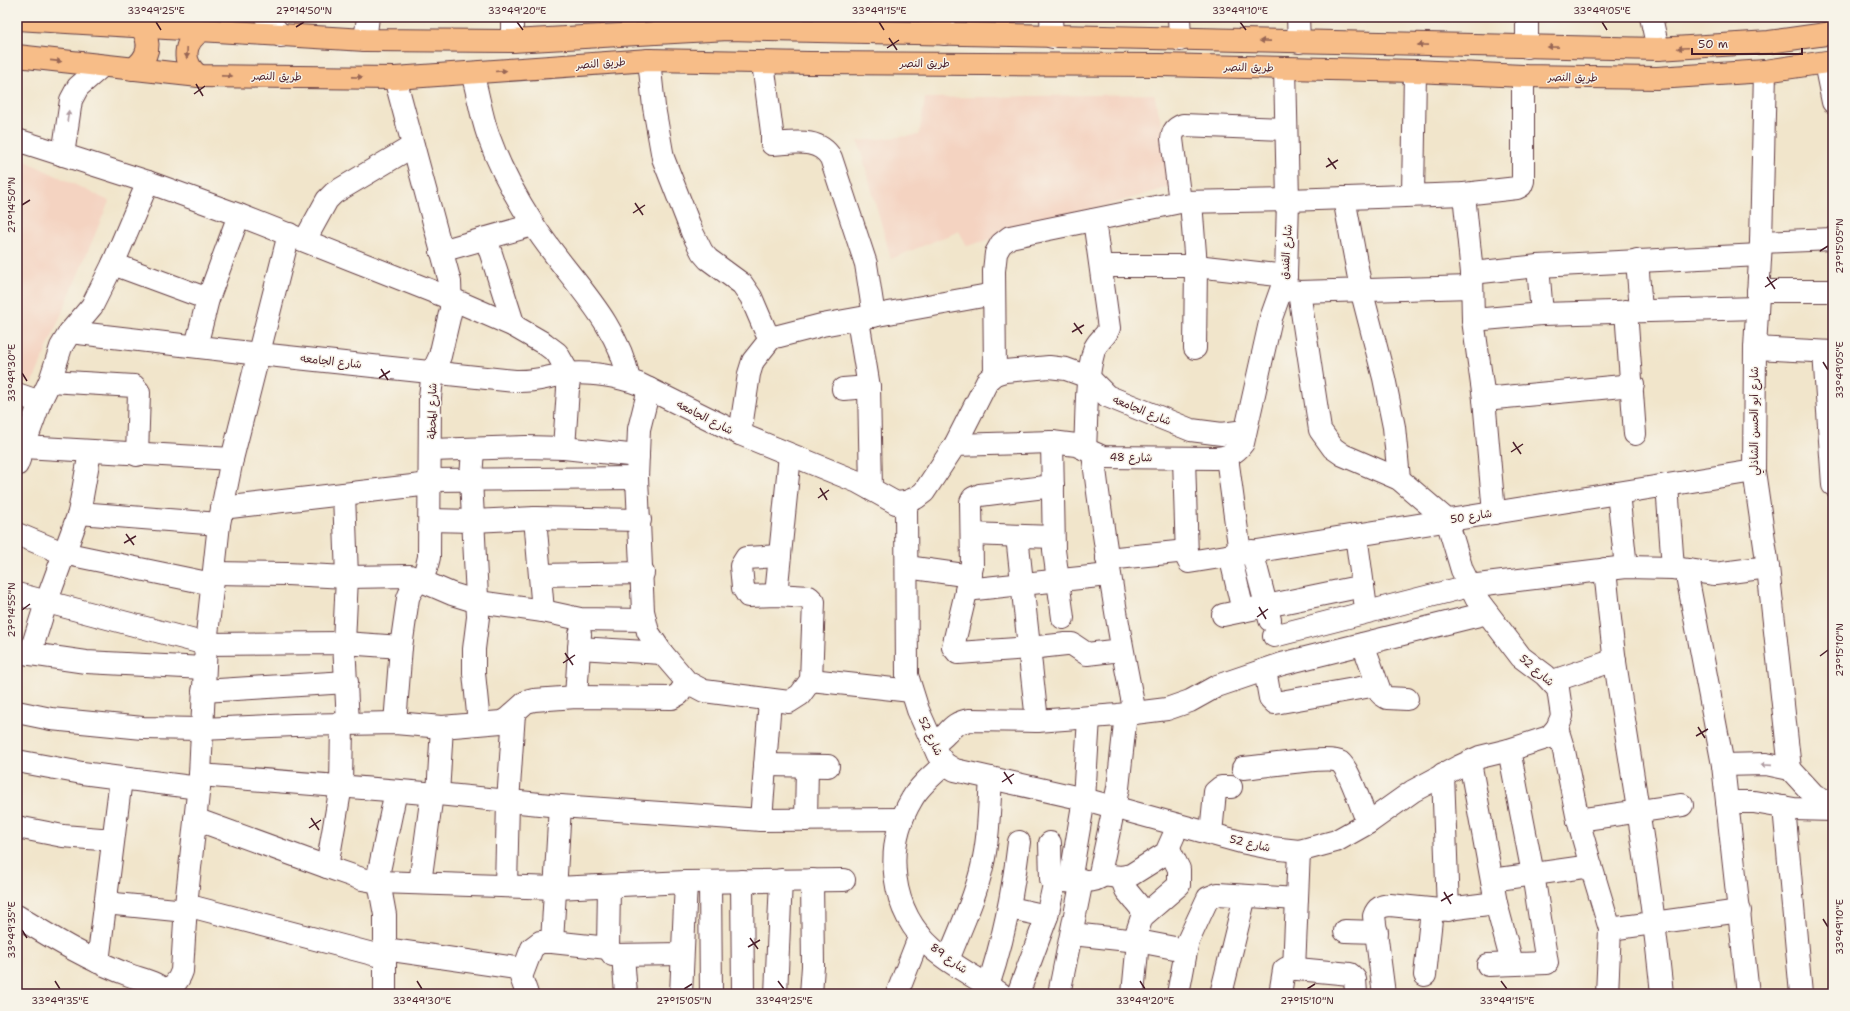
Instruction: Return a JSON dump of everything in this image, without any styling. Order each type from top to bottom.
[{"type":"main road","points":[[17,19],[365,40],[512,41],[728,23],[1052,27],[1180,40],[1658,49],[1769,42],[1833,33]]},
{"type":"main road","points":[[133,69],[145,58],[148,50],[148,42],[141,27]]},
{"type":"main road","points":[[200,76],[188,64],[186,49],[189,41],[202,31]]},
{"type":"main road","name":"طريق النصر","points":[[17,56],[200,76],[395,78],[649,60],[763,63],[1074,64],[1415,71],[1523,76],[1657,78],[1765,71],[1829,62]]},
{"type":"street","points":[[266,17],[281,36]]},
{"type":"street","points":[[365,40],[368,17]]},
{"type":"street","points":[[512,17],[512,41]]},
{"type":"street","points":[[1179,17],[1180,40]]},
{"type":"street","points":[[1298,17],[1299,42]]},
{"type":"street","points":[[1527,17],[1527,47]]},
{"type":"street","points":[[1651,17],[1658,49]]},
{"type":"street","points":[[649,60],[654,107],[662,151],[692,232],[702,252],[708,259],[742,284],[751,297],[766,332],[772,337]]},
{"type":"street","points":[[1829,62],[1833,102]]},
{"type":"street","points":[[763,63],[772,132],[772,144],[809,143],[826,150],[831,158],[866,264],[866,318],[872,489]]},
{"type":"street","points":[[63,155],[71,100],[78,88],[102,66]]},
{"type":"street","name":"شارع الفندق","points":[[1245,431],[1271,318],[1289,285],[1284,68]]},
{"type":"street","points":[[1413,195],[1415,71]]},
{"type":"street","name":"شارع ابو الحسن الشاذلي","points":[[1765,71],[1760,248],[1754,348],[1754,471],[1768,567],[1790,769]]},
{"type":"street","points":[[472,73],[488,134],[499,163],[533,225],[607,327],[639,384],[637,478],[643,573],[644,620],[648,632],[662,653],[687,682],[704,691],[789,702],[806,690],[811,680],[814,602],[809,597],[776,595],[748,596],[742,588],[741,566],[746,558],[780,556]]},
{"type":"street","points":[[906,502],[916,498],[924,492],[955,445],[980,392],[988,380],[995,374],[994,265],[996,253],[1001,244],[1010,237],[1185,202],[1464,194],[1517,188],[1521,186],[1523,181],[1523,76]]},
{"type":"street","name":"شارع المحطة","points":[[395,78],[450,282],[452,299],[440,356],[433,371],[430,397],[431,482],[429,558],[421,579],[410,591],[401,647],[395,724]]},
{"type":"street","points":[[1195,348],[1196,266],[1172,139],[1173,132],[1176,128],[1183,125],[1286,130]]},
{"type":"street","points":[[17,140],[148,182],[239,215],[452,299],[514,326],[545,344],[556,353],[569,374],[564,448]]},
{"type":"street","points":[[17,916],[98,962],[149,982],[165,993],[179,980],[182,971],[186,908],[199,781],[204,668],[213,578],[221,516],[232,459],[259,354],[297,237],[315,220],[334,193],[414,146]]},
{"type":"street","points":[[148,182],[113,264],[92,306],[70,332],[61,347],[50,381],[40,402],[21,456],[90,452],[232,459]]},
{"type":"street","points":[[1464,194],[1472,280],[1473,320],[1484,399],[1494,512]]},
{"type":"street","points":[[1344,198],[1361,289],[1384,378],[1394,427],[1399,479]]},
{"type":"street","points":[[196,346],[208,299],[239,215]]},
{"type":"street","points":[[1059,994],[1086,879],[1113,808],[1131,714],[1089,451],[1088,377],[1096,344],[1107,333],[1109,328],[1102,266],[1094,220]]},
{"type":"street","points":[[441,250],[533,225]]},
{"type":"street","points":[[486,238],[514,326]]},
{"type":"street","points":[[1102,266],[1196,266],[1289,285],[1361,289],[1472,280],[1538,266],[1637,260],[1833,239]]},
{"type":"street","points":[[1635,434],[1633,385],[1627,341],[1634,310],[1637,260]]},
{"type":"street","points":[[113,264],[208,299]]},
{"type":"street","points":[[1538,266],[1542,314]]},
{"type":"street","points":[[1289,285],[1317,419],[1320,430],[1325,439],[1343,455],[1399,479],[1447,520]]},
{"type":"street","points":[[1473,320],[1542,314],[1634,310],[1757,300],[1833,291]]},
{"type":"street","points":[[740,434],[749,374],[753,361],[772,337],[994,294]]},
{"type":"street","name":"شارع الجامعه","points":[[70,332],[259,354],[532,382],[569,374],[639,384],[740,434],[872,489],[896,503],[906,502]]},
{"type":"street","points":[[1754,348],[1828,352],[1833,485]]},
{"type":"street","name":"شارع الجامعه","points":[[995,374],[1004,371],[1049,367],[1066,369],[1088,377],[1107,396],[1191,430],[1222,434],[1245,431]]},
{"type":"street","points":[[50,381],[134,386],[139,392],[137,455]]},
{"type":"street","points":[[1484,399],[1633,385]]},
{"type":"street","points":[[843,389],[869,387]]},
{"type":"street","points":[[17,394],[40,402]]},
{"type":"street","points":[[1245,431],[1243,443],[1237,451],[1227,457],[1240,553],[1233,613],[1363,586]]},
{"type":"street","points":[[1052,442],[1054,537],[1057,580],[1063,618]]},
{"type":"street","name":"شارع 48","points":[[955,445],[1052,442],[1076,445],[1103,457],[1227,457]]},
{"type":"street","points":[[431,450],[473,448],[564,448],[638,456]]},
{"type":"street","points":[[473,448],[471,479],[478,602],[474,673],[479,723]]},
{"type":"street","points":[[90,452],[79,513],[46,602],[23,653],[86,662],[204,668]]},
{"type":"street","points":[[776,595],[790,454]]},
{"type":"street","points":[[1184,458],[1188,556]]},
{"type":"street","name":"شارع 50","points":[[907,567],[968,583],[1022,584],[1057,580],[1108,567],[1188,556],[1240,553],[1754,471]]},
{"type":"street","points":[[79,513],[221,516],[344,494],[431,482],[471,479],[637,478]]},
{"type":"street","points":[[1667,485],[1679,569],[1723,765],[1748,994]]},
{"type":"street","points":[[1052,486],[976,496],[971,502],[972,534],[968,583],[953,646],[955,651],[958,653],[1066,644],[1072,644],[1087,654],[1121,650]]},
{"type":"street","points":[[1618,493],[1615,568],[1615,660],[1655,922],[1662,994]]},
{"type":"street","points":[[327,866],[341,786],[347,682],[344,643],[347,577],[344,494]]},
{"type":"street","name":"شارع 52","points":[[906,502],[907,675],[911,691],[933,744],[938,755],[945,764],[965,774],[991,778],[1084,799],[1113,808],[1271,848],[1298,851],[1336,841],[1368,823],[1413,791],[1443,774],[1480,757],[1509,750],[1548,737],[1557,728],[1562,716],[1558,689],[1553,681],[1521,657],[1469,586],[1462,570],[1447,520]]},
{"type":"street","points":[[430,520],[473,521],[535,518],[640,520]]},
{"type":"street","points":[[535,518],[544,611]]},
{"type":"street","points":[[17,534],[63,553],[213,578],[287,574],[347,577],[410,576],[421,579],[452,594],[478,602],[544,611],[580,619],[644,620]]},
{"type":"street","points":[[972,534],[1054,537]]},
{"type":"street","points":[[1356,535],[1366,612]]},
{"type":"street","points":[[1016,536],[1030,648],[1037,721]]},
{"type":"street","points":[[1240,553],[1266,606],[1274,636],[1274,667],[1270,698],[1275,703],[1377,685]]},
{"type":"street","points":[[1274,636],[1469,586],[1615,568],[1679,569],[1715,574],[1768,567]]},
{"type":"street","points":[[540,575],[643,573]]},
{"type":"street","points":[[17,594],[206,644],[344,643],[401,647]]},
{"type":"street","points":[[933,744],[939,741],[951,727],[959,722],[1037,721],[1089,718],[1167,709],[1179,706],[1217,686],[1274,667],[1487,612]]},
{"type":"street","points":[[576,697],[580,619]]},
{"type":"street","points":[[1363,644],[1381,694],[1387,698],[1407,699]]},
{"type":"street","points":[[579,648],[662,653]]},
{"type":"street","points":[[1553,681],[1615,660]]},
{"type":"street","points":[[811,680],[911,691]]},
{"type":"street","points":[[203,691],[347,682]]},
{"type":"street","points":[[17,712],[51,719],[143,728],[201,729],[345,724],[395,724],[442,727],[501,722],[526,702],[534,700],[576,697],[672,698],[679,694],[687,682]]},
{"type":"street","points":[[761,820],[770,700]]},
{"type":"street","points":[[506,886],[508,802],[514,713]]},
{"type":"street","points":[[1086,879],[1076,844],[1084,799],[1089,718]]},
{"type":"street","points":[[420,883],[435,794],[442,727]]},
{"type":"street","points":[[1557,728],[1564,751],[1578,820],[1610,930],[1607,994]]},
{"type":"street","points":[[1488,965],[1548,963],[1533,874],[1509,750]]},
{"type":"street","points":[[1243,768],[1333,759],[1339,762],[1347,771],[1368,823]]},
{"type":"street","points":[[17,761],[121,779],[341,786],[508,802],[761,820],[902,819]]},
{"type":"street","points":[[1470,762],[1496,903],[1512,963]]},
{"type":"street","name":"شارع 89","points":[[945,764],[912,798],[902,819],[896,838],[894,867],[898,896],[907,916],[920,935],[933,949],[995,990]]},
{"type":"street","points":[[1723,765],[1766,764],[1790,769],[1814,794],[1833,804]]},
{"type":"street","points":[[765,765],[828,766]]},
{"type":"street","points":[[806,820],[807,766]]},
{"type":"street","points":[[1425,975],[1440,910],[1443,774]]},
{"type":"street","points":[[948,960],[976,889],[987,841],[991,778]]},
{"type":"street","points":[[98,962],[121,779]]},
{"type":"street","points":[[1211,833],[1215,792],[1221,788],[1231,787]]},
{"type":"street","points":[[385,994],[385,915],[379,882],[379,871],[396,791]]},
{"type":"street","points":[[1727,802],[1754,802],[1794,809],[1833,810]]},
{"type":"street","points":[[1578,820],[1682,805]]},
{"type":"street","points":[[552,942],[560,806]]},
{"type":"street","points":[[1784,807],[1801,994]]},
{"type":"street","points":[[195,819],[362,879],[379,882],[556,888],[609,887],[686,882],[844,880]]},
{"type":"street","points":[[1050,843],[1050,878],[1086,879],[1132,874],[1161,857],[1169,849],[1177,824]]},
{"type":"street","points":[[17,827],[63,836],[113,840]]},
{"type":"street","points":[[987,841],[1076,844]]},
{"type":"street","points":[[995,990],[998,959],[1010,908],[1019,842]]},
{"type":"street","points":[[1134,994],[1136,941],[1140,920],[1145,913],[1179,885],[1179,869],[1169,849]]},
{"type":"street","points":[[1294,969],[1298,851]]},
{"type":"street","points":[[1492,880],[1591,866]]},
{"type":"street","points":[[1086,879],[1126,890],[1145,913]]},
{"type":"street","points":[[1018,994],[1047,916],[1086,879]]},
{"type":"street","points":[[776,994],[781,880]]},
{"type":"street","points":[[811,994],[813,966],[812,880]]},
{"type":"street","points":[[742,881],[743,994]]},
{"type":"street","points":[[681,994],[686,882]]},
{"type":"street","points":[[710,882],[711,994]]},
{"type":"street","points":[[609,887],[616,952],[626,994]]},
{"type":"street","points":[[1178,994],[1186,950],[1202,908],[1208,898],[1218,894],[1297,899]]},
{"type":"street","points":[[1222,990],[1245,896]]},
{"type":"street","points":[[105,903],[186,908],[385,953],[523,969]]},
{"type":"street","points":[[1384,994],[1374,916],[1377,910],[1382,906],[1390,905],[1440,910],[1496,903]]},
{"type":"street","points":[[1010,908],[1047,916]]},
{"type":"street","points":[[1610,930],[1655,922],[1740,911]]},
{"type":"street","points":[[1345,932],[1377,932]]},
{"type":"street","points":[[1072,934],[1136,941],[1186,950]]},
{"type":"street","points":[[897,994],[920,935]]},
{"type":"street","points":[[527,994],[521,980],[523,969],[536,943],[552,942],[616,952],[682,954]]},
{"type":"street","points":[[1280,994],[1284,970],[1287,968],[1350,974],[1355,979],[1356,994]]},
{"type":"shaded area","points":[[1154,94],[1177,185],[967,246],[959,231],[891,259],[858,141],[919,135],[925,98]]},
{"type":"shaded area","points":[[17,157],[109,201],[32,384],[17,378]]}]
